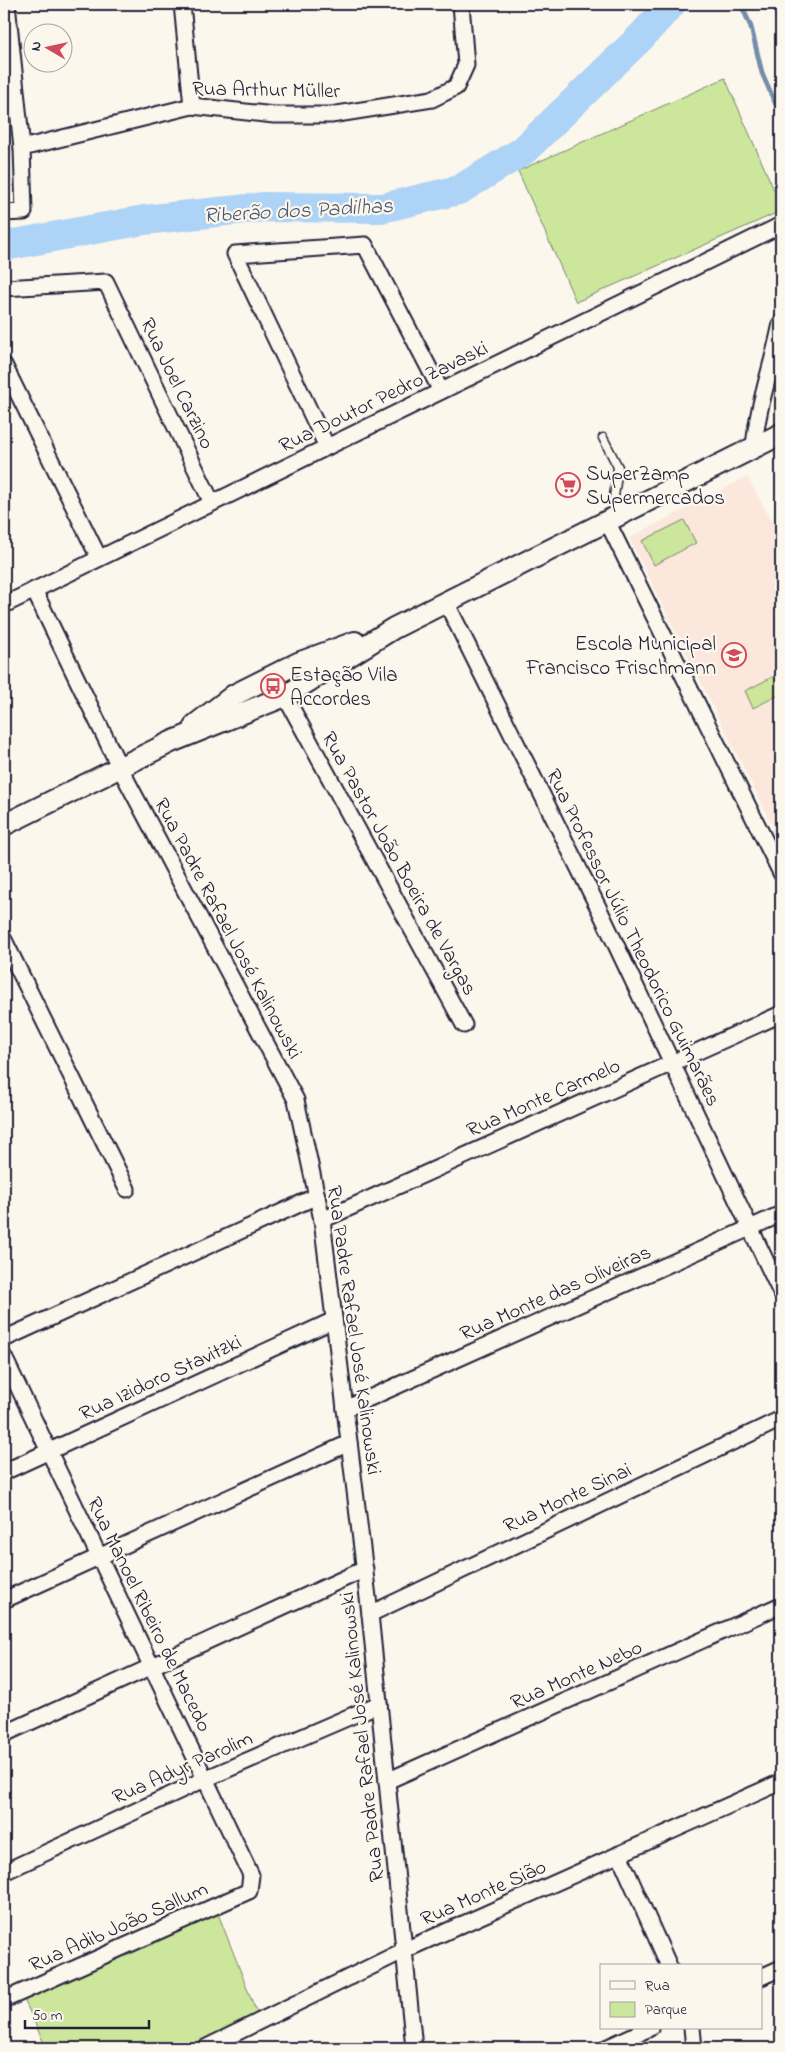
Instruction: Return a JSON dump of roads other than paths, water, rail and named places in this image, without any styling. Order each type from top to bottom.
[{"type":"street","points":[[4,213],[24,212],[22,148],[8,4]]},
{"type":"street","points":[[182,4],[192,106]]},
{"type":"street","name":"Rua Arthur Müller","points":[[22,148],[192,106],[274,115],[331,115],[432,99],[456,87],[466,65],[460,4]]},
{"type":"street","name":"Rua Doutor Pedro Zavaski","points":[[4,605],[781,225]]},
{"type":"street","points":[[327,447],[235,254],[365,245],[441,391]]},
{"type":"street","name":"Rua Joel Carzino","points":[[4,288],[106,282],[212,503]]},
{"type":"street","points":[[4,825],[171,742],[285,696],[394,628],[768,441],[755,430],[781,323]]},
{"type":"street","points":[[4,365],[99,558]]},
{"type":"street","points":[[615,518],[781,873]]},
{"type":"street","name":"Rua Padre Rafael José Kalinowski","points":[[34,590],[120,766],[296,1100],[322,1220],[365,1569],[414,2048]]},
{"type":"street","name":"Rua Professor Júlio Theodorico Guimarães","points":[[446,602],[599,909],[752,1228],[781,1293]]},
{"type":"street","points":[[171,742],[234,695],[298,663],[394,628]]},
{"type":"street","name":"Rua Pastor João Boeira de Vargas","points":[[285,696],[464,1025]]},
{"type":"street","points":[[4,940],[127,1190]]},
{"type":"street","name":"Rua Monte Carmelo","points":[[322,1220],[781,1014]]},
{"type":"street","points":[[4,1339],[317,1196]]},
{"type":"street","name":"Rua Monte das Oliveiras","points":[[345,1408],[781,1214]]},
{"type":"street","name":"Rua Izidoro Stavitzki","points":[[4,1472],[334,1320]]},
{"type":"street","name":"Rua Manoel Ribeiro de Macedo","points":[[4,1357],[251,1875],[249,1891]]},
{"type":"street","name":"Rua Monte Sinai","points":[[370,1614],[781,1419]]},
{"type":"street","points":[[4,1600],[349,1443]]},
{"type":"street","points":[[4,1734],[365,1569]]},
{"type":"street","name":"Rua Monte Nebo","points":[[387,1781],[781,1605]]},
{"type":"street","name":"Rua Adyr Parolim","points":[[4,1872],[205,1779],[379,1704]]},
{"type":"street","name":"Rua Monte Sião","points":[[205,2048],[405,1950],[781,1782]]},
{"type":"street","points":[[619,1854],[668,1964]]},
{"type":"street","name":"Rua Adib João Sallum","points":[[4,2000],[249,1891]]},
{"type":"street","points":[[762,1977],[781,1968]]},
{"type":"street","points":[[606,2048],[646,2030]]},
{"type":"street","points":[[692,2030],[694,2048]]},
{"type":"lane","points":[[604,438],[618,467],[614,497],[615,518]]},
{"type":"waterway","name":"Riberão dos Padilhas","points":[[4,246],[144,220],[264,207],[382,208],[459,190],[523,151],[640,38],[671,4]]},
{"type":"waterway","points":[[741,4],[751,27],[762,73],[781,116]]},
{"type":"place","name":"SuperZamp Supermercados","points":[[568,485]]},
{"type":"place","name":"Escola Municipal Francisco Frischmann","points":[[734,655]]},
{"type":"place","name":"Estação Vila Accordes","points":[[273,686]]}]
